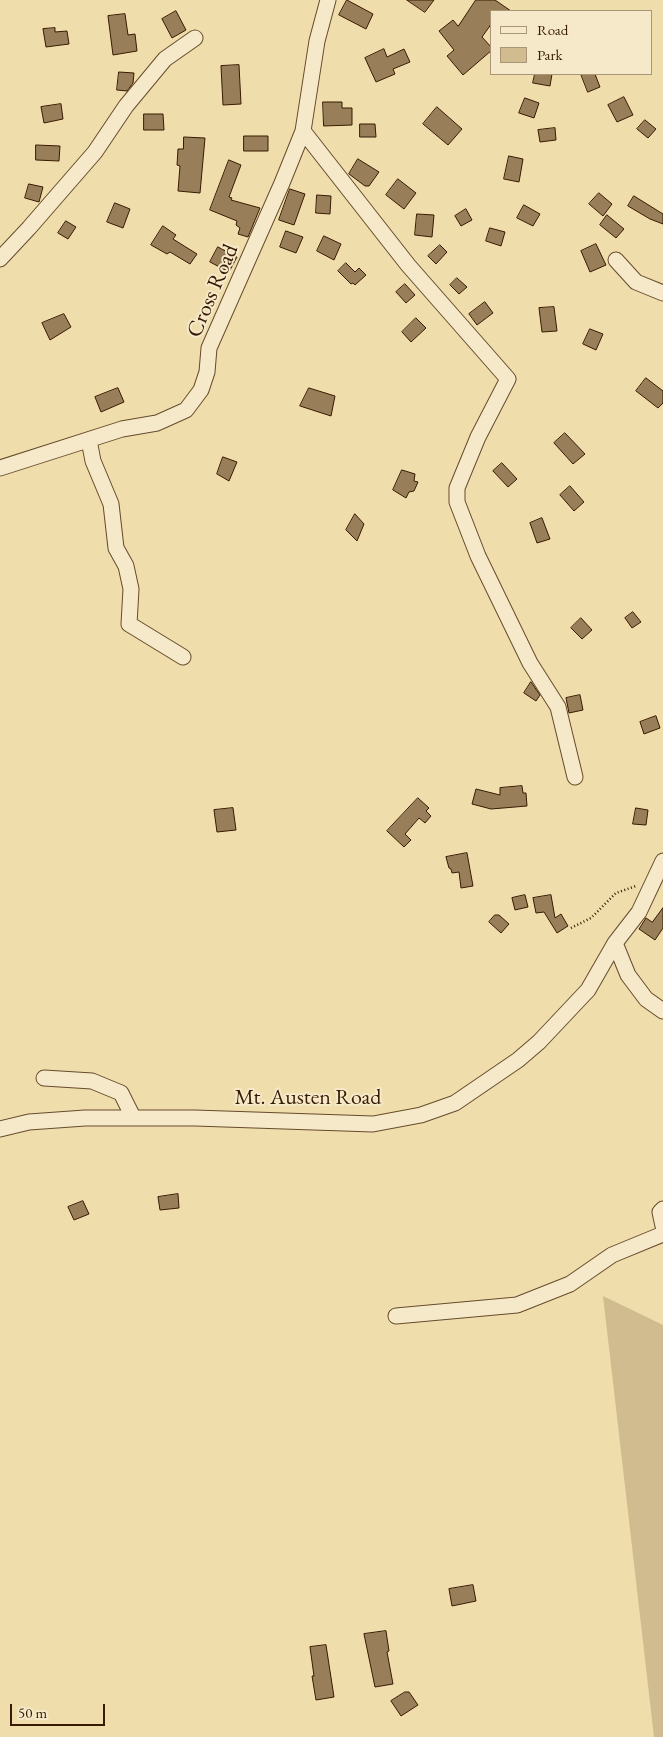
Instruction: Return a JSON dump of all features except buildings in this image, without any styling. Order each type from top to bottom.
[{"type":"street","name":"Cross Road","points":[[0,468],[122,430],[157,423],[186,410],[201,390],[207,372],[209,348],[303,131],[317,41],[328,0]]},
{"type":"street","points":[[0,259],[95,152],[126,106],[165,58],[195,38]]},
{"type":"street","points":[[303,131],[408,265],[508,379],[478,437],[457,488],[457,502],[478,556],[530,663],[558,707],[575,777]]},
{"type":"street","points":[[616,260],[636,282],[663,292]]},
{"type":"street","points":[[90,440],[93,461],[111,504],[116,548],[126,566],[131,590],[129,624],[183,656]]},
{"type":"street","name":"Mt. Austen Road","points":[[0,1129],[30,1122],[133,1117],[373,1124],[421,1114],[455,1102],[518,1060],[539,1042],[588,990],[615,943],[639,912],[663,860]]},
{"type":"street","points":[[615,943],[628,975],[646,999],[663,1011]]},
{"type":"street","points":[[44,1078],[92,1080],[121,1093],[133,1117]]},
{"type":"street","points":[[663,1209],[660,1212],[663,1226]]},
{"type":"street","points":[[396,1316],[517,1305],[570,1284],[612,1255],[663,1234]]},
{"type":"path","points":[[571,928],[591,918],[616,893],[654,880]]},
{"type":"green space","points":[[603,1296],[663,1325],[663,1737],[654,1737]]}]
